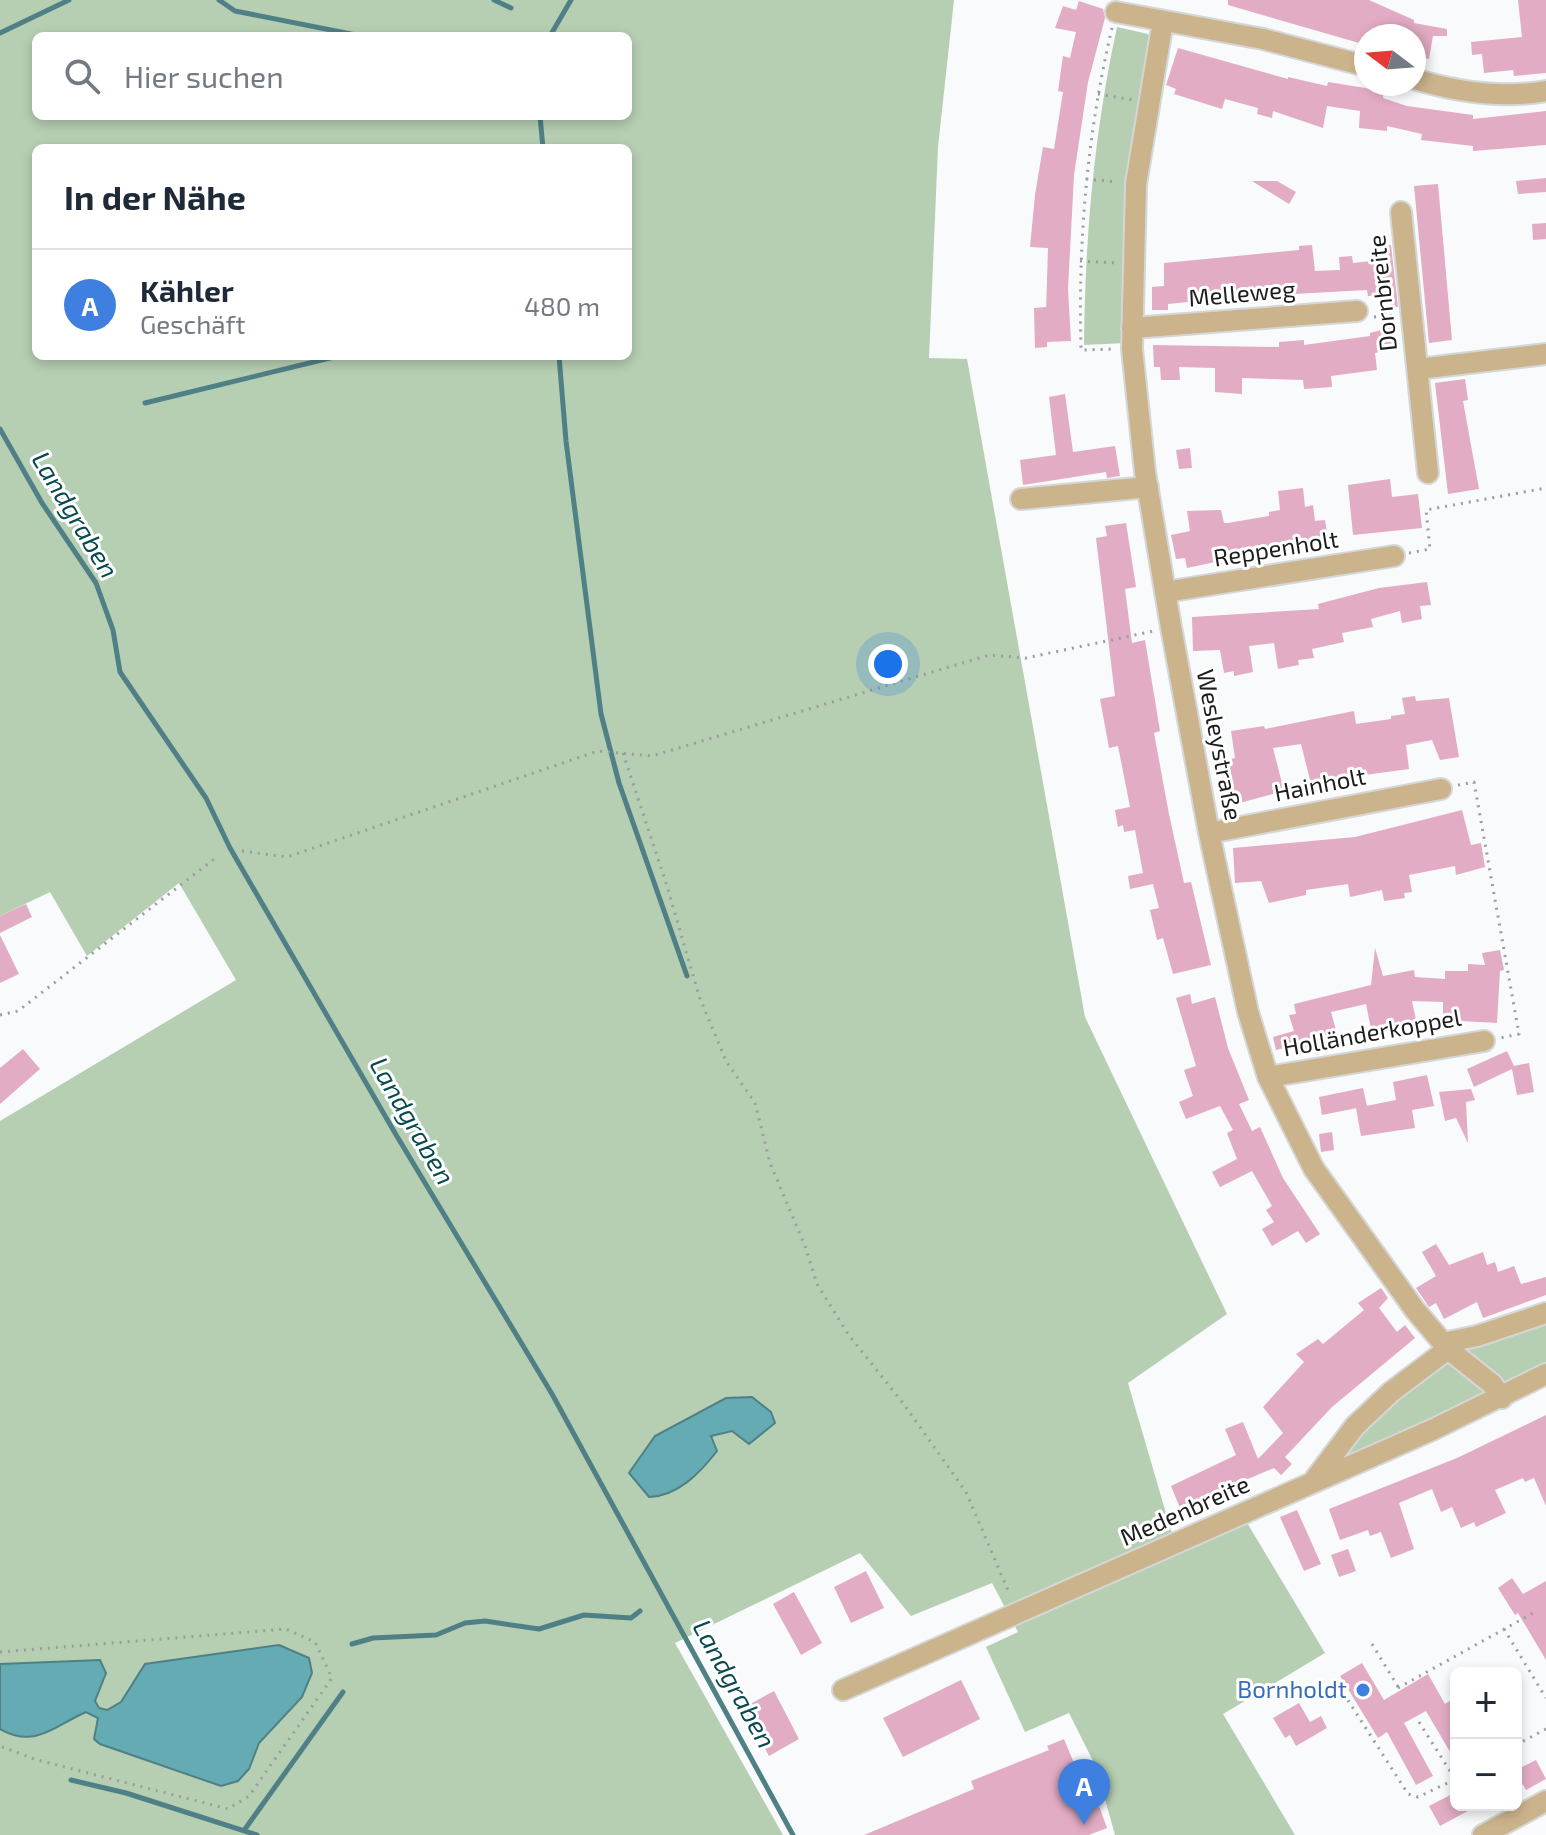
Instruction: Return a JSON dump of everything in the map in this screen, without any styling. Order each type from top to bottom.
[{"type":"street","points":[[1116,12],[1263,39],[1354,63]]},
{"type":"street","name":"Wesleystraße","points":[[1163,21],[1136,184],[1132,349],[1148,487],[1171,627],[1209,833],[1248,1012],[1268,1077],[1314,1169],[1388,1273],[1446,1346],[1492,1384],[1502,1398]]},
{"type":"street","points":[[1426,82],[1484,94],[1520,96],[1546,91]]},
{"type":"street","name":"Dornbreite","points":[[1401,212],[1428,473]]},
{"type":"street","name":"Melleweg","points":[[1132,328],[1357,311]]},
{"type":"street","name":"Dornbreite","points":[[1418,369],[1546,354]]},
{"type":"street","points":[[1021,499],[1148,487]]},
{"type":"street","name":"Reppenholt","points":[[1165,592],[1394,556]]},
{"type":"street","name":"Hainholt","points":[[1209,833],[1441,789]]},
{"type":"street","name":"Holländerkoppel","points":[[1268,1077],[1484,1041]]},
{"type":"street","points":[[1313,1481],[1355,1426],[1446,1346],[1546,1313]]},
{"type":"street","name":"Medenbreite","points":[[843,1690],[1016,1616],[1502,1398],[1546,1374]]},
{"type":"street","points":[[1483,1835],[1546,1801]]},
{"type":"path","points":[[1116,12],[1098,94],[1086,179],[1080,261],[1081,350],[1132,349]]},
{"type":"path","points":[[1098,94],[1149,103]]},
{"type":"path","points":[[1086,179],[1136,184]]},
{"type":"path","points":[[1080,261],[1133,263]]},
{"type":"path","points":[[1357,311],[1364,318],[1400,315]]},
{"type":"path","points":[[1394,556],[1430,549],[1426,510],[1546,488]]},
{"type":"path","points":[[242,851],[287,857],[598,751],[652,756],[989,655],[1026,658],[1171,627]]},
{"type":"path","points":[[623,753],[699,996],[726,1061],[755,1103],[770,1163],[805,1246],[817,1284],[848,1334],[903,1403],[966,1492],[1016,1616]]},
{"type":"path","points":[[1441,789],[1474,782],[1519,1034],[1484,1041]]},
{"type":"path","points":[[0,1015],[18,1011],[218,856]]},
{"type":"path","points":[[1372,1644],[1399,1689],[1535,1612]]},
{"type":"path","points":[[0,1652],[286,1629],[315,1642],[332,1678],[249,1796],[228,1809],[34,1759],[0,1746]]},
{"type":"path","points":[[1504,1629],[1546,1698]]},
{"type":"path","points":[[1335,1680],[1408,1794],[1418,1797],[1450,1781]]},
{"type":"path","points":[[1419,1722],[1450,1771]]},
{"type":"path","points":[[1522,1742],[1546,1729]]},
{"type":"green space","points":[[0,0],[954,0],[938,147],[929,358],[967,359],[1085,1017],[1227,1314],[1128,1383],[1177,1551],[1246,1521],[1325,1653],[1223,1714],[1295,1835],[1115,1835],[1096,1767],[1069,1713],[1025,1732],[986,1647],[1018,1632],[992,1583],[911,1616],[860,1553],[675,1643],[783,1835],[0,1835],[0,1121],[236,980],[179,883],[87,956],[50,892],[0,916]]},
{"type":"green space","points":[[1117,27],[1148,34],[1153,40],[1125,343],[1084,345],[1092,185],[1102,106]]},
{"type":"green space","points":[[1546,1318],[1546,1367],[1341,1462],[1337,1456],[1360,1428],[1469,1343]]},
{"type":"water","points":[[752,1397],[771,1412],[775,1423],[749,1444],[732,1431],[711,1436],[717,1451],[696,1475],[679,1488],[649,1497],[629,1473],[655,1436],[726,1398]]},
{"type":"water","points":[[279,1645],[309,1658],[312,1673],[302,1697],[259,1743],[249,1769],[238,1781],[221,1786],[100,1744],[94,1739],[98,1718],[86,1712],[35,1736],[13,1735],[0,1729],[0,1664],[100,1660],[106,1673],[95,1701],[99,1708],[107,1710],[121,1702],[145,1664]]},
{"type":"building","points":[[1228,0],[1369,0],[1420,24],[1354,24],[1354,42],[1228,5]]},
{"type":"building","points":[[1518,0],[1546,0],[1546,73],[1514,76],[1513,70],[1484,73],[1482,54],[1472,55],[1471,42],[1522,37]]},
{"type":"building","points":[[1079,1],[1103,9],[1105,18],[1088,82],[1074,175],[1068,289],[1071,341],[1047,342],[1047,347],[1035,348],[1034,308],[1046,307],[1046,312],[1048,248],[1030,247],[1035,195],[1043,147],[1054,149],[1063,92],[1058,91],[1063,56],[1070,58],[1076,32],[1055,28],[1063,6],[1076,10]]},
{"type":"building","points":[[1426,25],[1447,29],[1447,36],[1433,36],[1429,59],[1426,58]]},
{"type":"building","points":[[1178,48],[1288,79],[1327,86],[1328,82],[1354,86],[1354,96],[1383,96],[1407,106],[1473,115],[1473,119],[1546,111],[1546,145],[1473,151],[1473,146],[1421,140],[1422,134],[1387,126],[1387,131],[1359,128],[1360,111],[1327,106],[1323,128],[1273,111],[1272,118],[1257,114],[1258,108],[1225,99],[1222,109],[1174,94],[1176,89],[1166,85]]},
{"type":"building","points":[[1546,178],[1546,192],[1518,194],[1516,181]]},
{"type":"building","points":[[1252,181],[1277,181],[1296,192],[1289,204]]},
{"type":"building","points":[[1438,184],[1452,340],[1429,343],[1414,186]]},
{"type":"building","points":[[1546,223],[1546,239],[1533,240],[1532,224]]},
{"type":"building","points":[[1312,245],[1315,271],[1340,270],[1339,257],[1352,256],[1353,263],[1380,260],[1379,246],[1391,245],[1398,307],[1390,307],[1389,295],[1368,296],[1367,290],[1237,297],[1168,304],[1168,310],[1152,310],[1152,287],[1164,286],[1164,263],[1299,250],[1299,246]]},
{"type":"building","points":[[1392,327],[1397,348],[1375,353],[1377,370],[1331,376],[1332,387],[1304,389],[1303,380],[1242,378],[1242,394],[1215,392],[1215,368],[1179,367],[1180,380],[1161,380],[1160,367],[1154,367],[1153,345],[1279,347],[1279,342],[1304,340],[1304,345],[1370,336],[1370,333]]},
{"type":"building","points":[[1465,379],[1468,400],[1463,401],[1479,489],[1448,494],[1435,383]]},
{"type":"building","points":[[1065,394],[1073,452],[1115,446],[1120,476],[1107,478],[1106,472],[1023,485],[1020,460],[1056,455],[1049,397]]},
{"type":"building","points":[[1190,448],[1192,468],[1179,469],[1176,450]]},
{"type":"building","points":[[1390,479],[1392,497],[1418,494],[1422,528],[1353,535],[1348,485]]},
{"type":"building","points":[[1303,488],[1305,507],[1313,505],[1315,521],[1325,520],[1328,539],[1245,554],[1236,557],[1236,561],[1220,564],[1220,561],[1187,568],[1185,558],[1176,559],[1171,535],[1190,531],[1187,511],[1221,510],[1224,523],[1269,516],[1269,512],[1280,510],[1278,491]]},
{"type":"building","points":[[1126,523],[1136,587],[1125,589],[1132,643],[1145,640],[1160,731],[1154,733],[1169,814],[1184,883],[1191,882],[1211,965],[1173,974],[1163,938],[1157,940],[1150,910],[1159,908],[1153,884],[1130,889],[1128,876],[1143,873],[1135,830],[1124,832],[1123,825],[1118,827],[1115,810],[1130,807],[1118,746],[1109,748],[1100,699],[1115,696],[1096,538],[1107,536],[1105,526]]},
{"type":"building","points":[[1427,582],[1431,605],[1420,606],[1422,619],[1402,623],[1400,611],[1371,619],[1373,627],[1342,633],[1344,642],[1312,649],[1314,658],[1298,660],[1299,665],[1278,669],[1274,643],[1249,646],[1253,672],[1234,676],[1234,671],[1224,673],[1220,650],[1193,651],[1192,617],[1319,609],[1318,604],[1379,588]]},
{"type":"building","points":[[1415,696],[1416,701],[1449,698],[1459,757],[1440,760],[1432,740],[1406,745],[1409,769],[1350,777],[1349,774],[1311,784],[1301,744],[1273,748],[1284,791],[1232,805],[1220,762],[1235,758],[1231,731],[1264,726],[1265,729],[1354,711],[1356,724],[1391,719],[1391,716],[1405,714],[1402,698]]},
{"type":"building","points":[[1462,810],[1471,845],[1481,843],[1485,867],[1456,875],[1455,866],[1409,875],[1412,892],[1404,893],[1405,898],[1384,901],[1382,890],[1350,897],[1348,884],[1306,890],[1306,895],[1269,903],[1261,881],[1235,883],[1233,848],[1355,837]]},
{"type":"building","points":[[26,904],[32,917],[0,933],[0,916]]},
{"type":"building","points":[[0,935],[19,974],[0,983]]},
{"type":"building","points":[[1375,948],[1383,976],[1414,970],[1415,977],[1445,979],[1445,971],[1468,971],[1468,964],[1485,965],[1482,953],[1500,950],[1504,970],[1500,971],[1497,1023],[1443,1020],[1443,1002],[1412,1001],[1417,1025],[1372,1034],[1366,1004],[1331,1012],[1339,1041],[1297,1054],[1295,1045],[1276,1050],[1273,1037],[1294,1031],[1289,1015],[1296,1014],[1294,1004],[1371,985]]},
{"type":"building","points":[[1190,994],[1192,1004],[1215,997],[1228,1048],[1249,1100],[1239,1104],[1252,1131],[1260,1127],[1283,1178],[1320,1234],[1306,1243],[1298,1231],[1272,1246],[1262,1229],[1274,1222],[1266,1210],[1272,1206],[1252,1171],[1220,1187],[1212,1172],[1237,1159],[1227,1133],[1233,1130],[1220,1106],[1186,1119],[1179,1102],[1193,1096],[1184,1070],[1196,1066],[1176,998]]},
{"type":"building","points":[[23,1049],[40,1069],[0,1104],[0,1068]]},
{"type":"building","points":[[1507,1051],[1514,1066],[1529,1063],[1534,1092],[1517,1095],[1512,1069],[1474,1087],[1467,1069]]},
{"type":"building","points":[[1427,1075],[1434,1106],[1412,1110],[1415,1128],[1361,1136],[1356,1108],[1396,1100],[1393,1082]]},
{"type":"building","points":[[1363,1088],[1367,1106],[1322,1115],[1319,1097]]},
{"type":"building","points":[[1471,1089],[1475,1100],[1466,1102],[1468,1143],[1456,1118],[1445,1121],[1439,1092]]},
{"type":"building","points":[[1332,1132],[1334,1150],[1321,1152],[1319,1134]]},
{"type":"building","points":[[1436,1244],[1449,1265],[1483,1252],[1487,1265],[1495,1262],[1498,1272],[1514,1266],[1521,1284],[1546,1277],[1546,1295],[1483,1318],[1477,1302],[1444,1319],[1436,1303],[1429,1307],[1416,1288],[1436,1276],[1422,1252]]},
{"type":"building","points":[[1381,1288],[1388,1298],[1379,1308],[1397,1332],[1405,1325],[1415,1338],[1332,1407],[1285,1457],[1292,1464],[1281,1475],[1274,1468],[1180,1508],[1171,1486],[1236,1455],[1225,1429],[1243,1422],[1258,1459],[1283,1433],[1263,1407],[1304,1362],[1296,1354],[1318,1339],[1323,1344],[1364,1310],[1358,1303]]},
{"type":"building","points":[[1546,1415],[1546,1506],[1534,1478],[1525,1482],[1523,1478],[1495,1490],[1506,1513],[1476,1527],[1474,1522],[1461,1528],[1452,1507],[1441,1512],[1432,1489],[1399,1503],[1414,1549],[1391,1558],[1381,1532],[1370,1536],[1368,1530],[1340,1540],[1329,1509],[1457,1458]]},
{"type":"building","points":[[1297,1510],[1321,1564],[1304,1571],[1280,1517]]},
{"type":"building","points":[[1348,1549],[1356,1571],[1339,1577],[1331,1555]]},
{"type":"building","points":[[866,1571],[884,1608],[851,1623],[834,1587]]},
{"type":"building","points":[[1512,1578],[1523,1594],[1546,1581],[1546,1660],[1518,1613],[1515,1615],[1498,1588]]},
{"type":"building","points":[[794,1592],[822,1643],[801,1655],[773,1604]]},
{"type":"building","points":[[1362,1663],[1384,1700],[1428,1674],[1445,1704],[1450,1701],[1450,1752],[1426,1711],[1404,1723],[1433,1776],[1416,1785],[1387,1732],[1378,1738],[1340,1676]]},
{"type":"building","points":[[961,1680],[980,1719],[903,1757],[883,1718]]},
{"type":"building","points":[[774,1691],[799,1739],[769,1756],[743,1708]]},
{"type":"building","points":[[1299,1703],[1310,1722],[1321,1716],[1327,1728],[1296,1746],[1290,1735],[1285,1738],[1273,1718]]},
{"type":"building","points":[[1064,1739],[1074,1763],[1066,1766],[1084,1812],[1099,1806],[1107,1828],[1089,1835],[864,1835],[974,1789],[971,1781],[1049,1750],[1047,1746]]},
{"type":"building","points":[[1536,1760],[1546,1779],[1526,1790],[1522,1783],[1522,1767]]},
{"type":"building","points":[[1450,1795],[1450,1811],[1468,1811],[1440,1826],[1429,1806]]},
{"type":"waterway","points":[[0,33],[69,0]]},
{"type":"waterway","points":[[219,0],[235,11],[341,32]]},
{"type":"waterway","points":[[494,0],[511,8]]},
{"type":"waterway","points":[[552,32],[571,0]]},
{"type":"waterway","points":[[540,120],[543,144]]},
{"type":"waterway","points":[[145,403],[322,360]]},
{"type":"waterway","points":[[559,360],[566,441],[601,714],[619,783],[687,976]]},
{"type":"waterway","name":"Landgraben","points":[[0,429],[42,503],[96,583],[113,630],[120,672],[206,798],[230,848],[395,1133],[552,1394],[793,1835]]},
{"type":"waterway","points":[[352,1644],[373,1638],[436,1635],[465,1623],[485,1621],[539,1629],[584,1615],[631,1618],[640,1611]]},
{"type":"waterway","points":[[245,1829],[343,1692]]},
{"type":"waterway","points":[[71,1780],[126,1793],[257,1835]]},
{"type":"place","name":"Bornholdt","points":[[1363,1690]]},
{"type":"place","name":"Kähler","points":[[1084,1825]]}]
